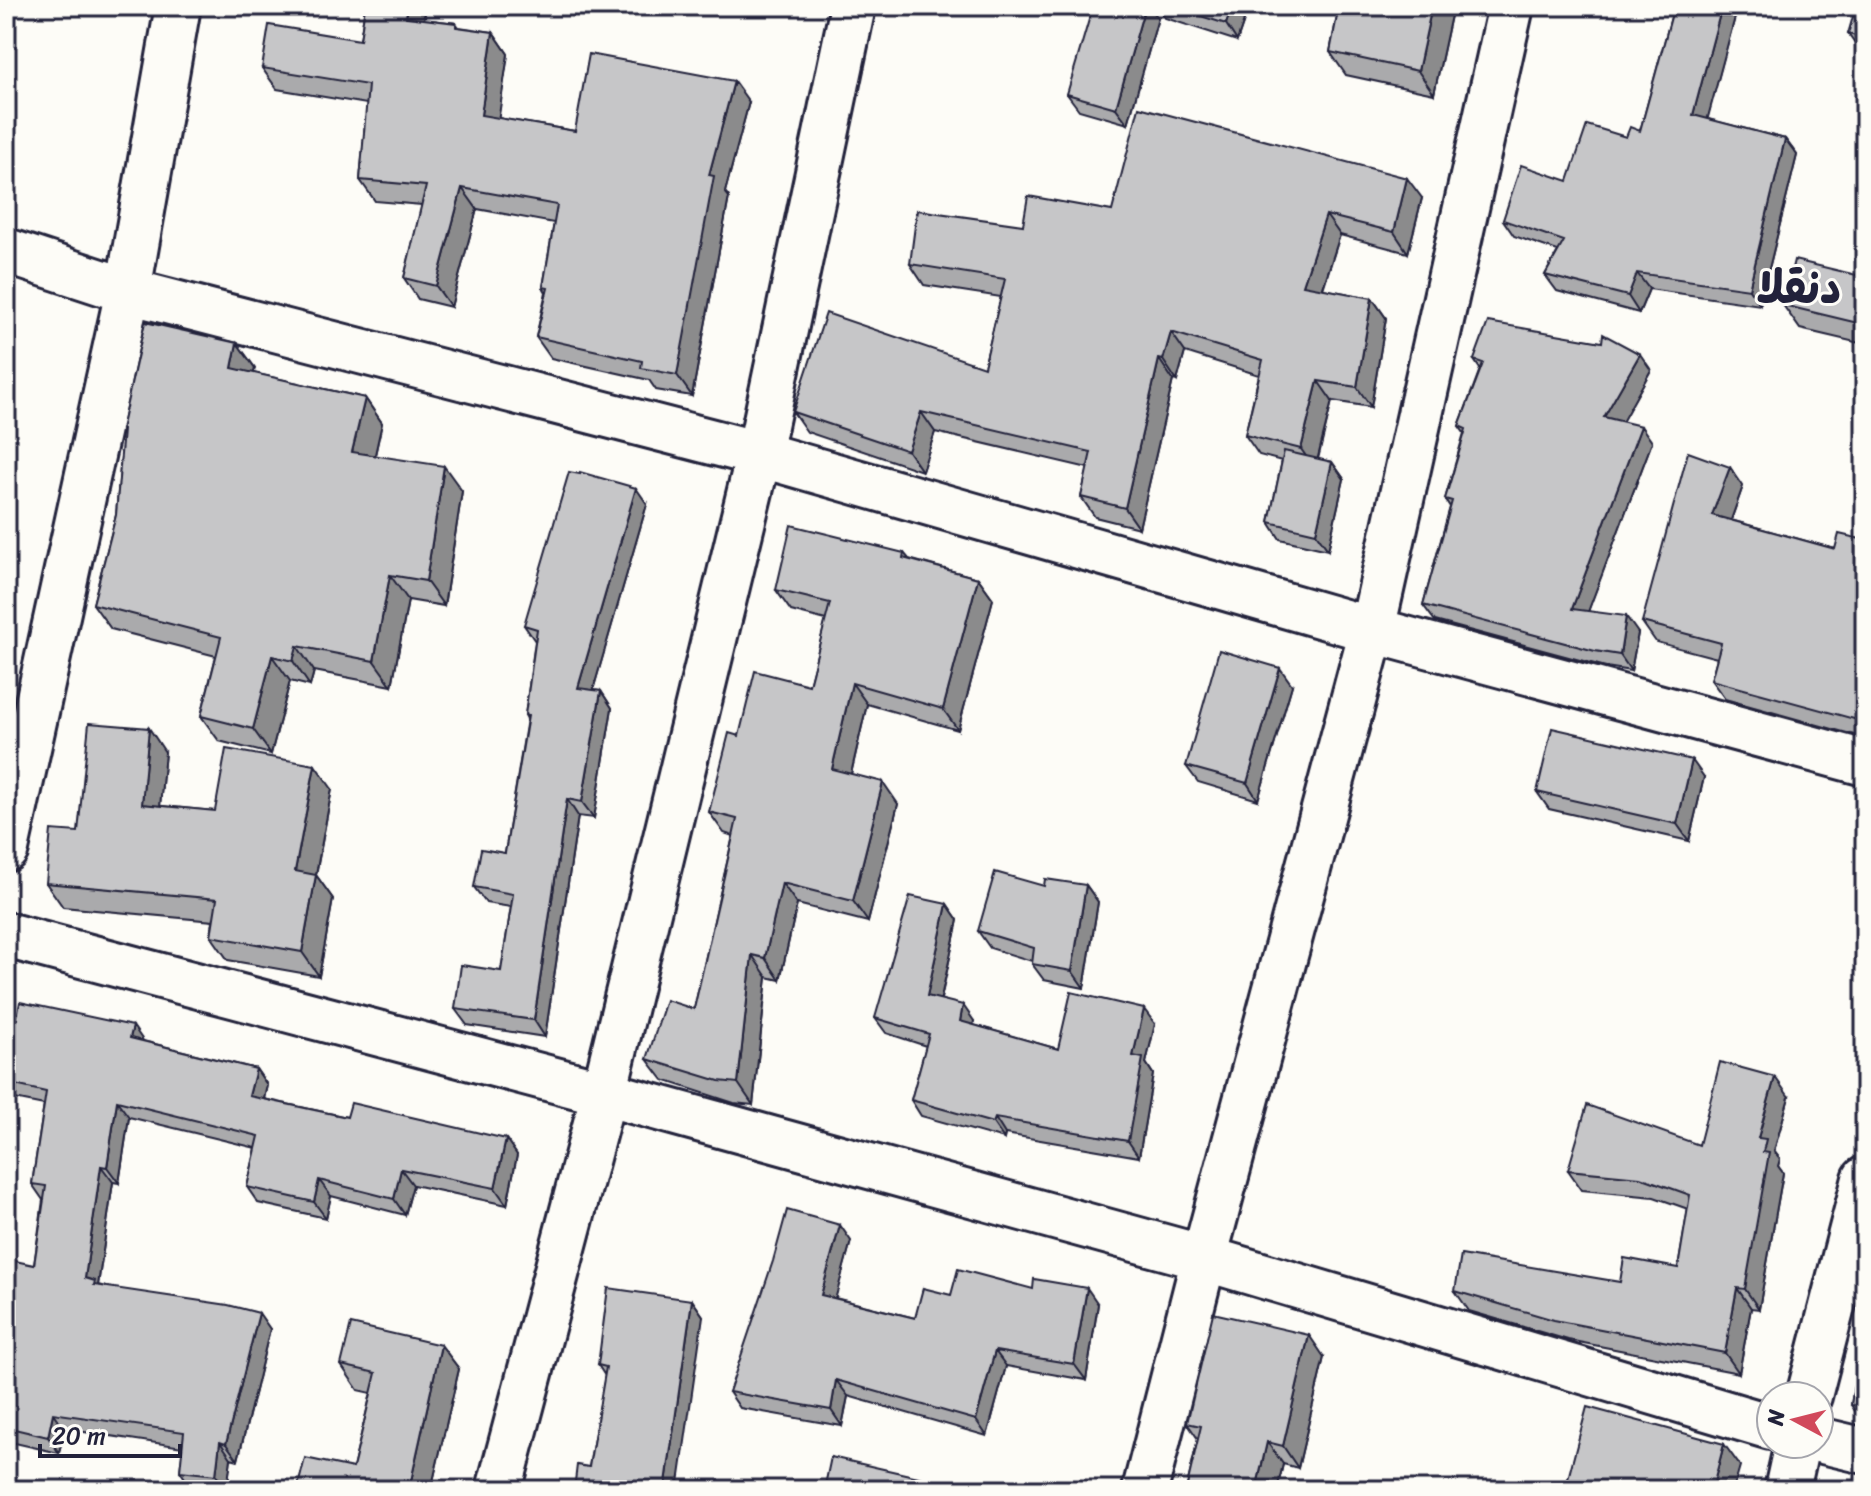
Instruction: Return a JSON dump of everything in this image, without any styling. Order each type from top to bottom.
[{"type":"street","points":[[6,849],[128,291],[178,6]]},
{"type":"street","points":[[499,1490],[604,1093],[759,454],[853,6]]},
{"type":"street","points":[[1145,1490],[1372,630],[1511,6]]},
{"type":"street","points":[[6,251],[128,291],[759,454],[1372,630],[1865,763]]},
{"type":"street","points":[[6,935],[604,1093],[1204,1258],[1755,1422]]},
{"type":"street","points":[[1813,1380],[1865,1179]]},
{"type":"street","points":[[1835,1444],[1865,1451]]},
{"type":"street","points":[[1787,1490],[1794,1460]]},
{"type":"building","points":[[365,6],[408,6],[406,17],[456,23],[456,27],[493,32],[481,115],[575,131],[589,54],[734,81],[709,175],[714,176],[677,375],[641,368],[642,361],[536,337],[548,288],[543,287],[557,205],[462,188],[436,286],[404,278],[426,186],[360,180],[368,85],[262,68],[269,25],[360,40]]},
{"type":"building","points":[[1093,6],[1145,6],[1116,108],[1067,94]]},
{"type":"building","points":[[1169,6],[1232,6],[1226,24]]},
{"type":"building","points":[[1339,6],[1432,6],[1418,71],[1330,52]]},
{"type":"building","points":[[1674,6],[1722,6],[1693,115],[1785,139],[1749,289],[1637,273],[1628,296],[1545,275],[1564,241],[1503,220],[1521,165],[1568,181],[1587,125],[1626,137],[1630,127],[1640,131]]},
{"type":"building","points":[[1856,6],[1865,6],[1865,38],[1848,34]]},
{"type":"building","points":[[1139,107],[1407,178],[1394,232],[1326,215],[1303,285],[1372,298],[1357,387],[1318,381],[1301,449],[1245,435],[1263,360],[1171,332],[1163,360],[1159,359],[1125,508],[1081,497],[1091,452],[921,412],[908,451],[793,412],[826,313],[984,367],[1005,279],[910,264],[917,210],[1023,225],[1028,196],[1112,211]]},
{"type":"building","points":[[1794,260],[1865,277],[1865,339],[1859,338],[1862,324],[1783,305]]},
{"type":"building","points":[[145,322],[237,343],[232,368],[365,398],[352,452],[444,466],[426,581],[390,575],[374,661],[297,646],[293,661],[272,656],[253,729],[201,716],[221,637],[93,604],[116,515],[121,430]]},
{"type":"building","points":[[1488,322],[1602,342],[1603,334],[1640,354],[1604,417],[1641,426],[1572,609],[1626,616],[1620,655],[1423,605],[1452,501],[1445,499],[1466,429],[1459,426],[1483,363],[1474,360]]},
{"type":"building","points":[[1284,451],[1332,462],[1316,533],[1269,522]]},
{"type":"building","points":[[1688,452],[1730,467],[1712,515],[1835,549],[1839,534],[1865,540],[1865,722],[1711,680],[1721,643],[1642,622]]},
{"type":"building","points":[[569,472],[580,472],[636,488],[578,688],[601,691],[582,802],[567,799],[534,1020],[455,1009],[461,965],[501,971],[513,894],[474,887],[481,849],[505,853],[528,716],[525,715],[537,629],[524,625]]},
{"type":"building","points":[[791,525],[904,553],[903,558],[978,578],[943,709],[852,683],[832,769],[883,782],[853,901],[782,883],[765,958],[752,955],[738,1083],[719,1081],[647,1059],[666,1000],[694,1009],[737,819],[709,812],[729,733],[739,736],[755,671],[809,685],[830,603],[776,590]]},
{"type":"building","points":[[1219,650],[1280,668],[1247,783],[1186,766]]},
{"type":"building","points":[[89,723],[149,728],[142,804],[215,811],[226,749],[315,765],[295,871],[316,875],[302,952],[211,936],[217,899],[46,883],[51,830],[78,832]]},
{"type":"building","points":[[1552,728],[1692,760],[1677,824],[1537,792]]},
{"type":"building","points":[[995,872],[1044,886],[1045,879],[1086,885],[1072,971],[1032,964],[1034,948],[978,931]]},
{"type":"building","points":[[910,896],[947,904],[927,996],[963,1005],[960,1021],[1058,1049],[1071,992],[1144,1009],[1133,1056],[1143,1058],[1128,1141],[995,1118],[993,1123],[911,1100],[929,1034],[875,1018]]},
{"type":"building","points":[[20,1002],[133,1026],[130,1038],[256,1069],[249,1096],[347,1117],[351,1103],[506,1139],[495,1188],[401,1169],[394,1199],[319,1180],[314,1202],[247,1187],[259,1136],[117,1101],[107,1167],[101,1166],[85,1278],[95,1281],[94,1285],[228,1305],[259,1313],[226,1444],[220,1442],[216,1475],[180,1471],[184,1432],[53,1413],[48,1437],[6,1427],[6,1291],[15,1261],[34,1265],[46,1186],[32,1184],[46,1092],[6,1083]]},
{"type":"building","points":[[1720,1062],[1775,1077],[1758,1138],[1766,1139],[1763,1152],[1769,1153],[1745,1289],[1737,1288],[1725,1353],[1554,1320],[1455,1291],[1461,1255],[1620,1282],[1624,1258],[1678,1268],[1690,1195],[1640,1177],[1568,1170],[1587,1105],[1699,1145]]},
{"type":"building","points":[[787,1210],[840,1225],[821,1295],[915,1318],[923,1288],[951,1295],[958,1269],[1033,1289],[1034,1279],[1087,1288],[1074,1364],[995,1351],[976,1420],[836,1380],[831,1410],[729,1392]]},
{"type":"building","points":[[608,1288],[692,1300],[665,1490],[574,1490],[577,1465],[589,1467],[606,1367],[598,1365]]},
{"type":"building","points":[[1213,1313],[1309,1335],[1283,1446],[1267,1442],[1256,1490],[1186,1490],[1201,1426],[1187,1423]]},
{"type":"building","points":[[1865,1316],[1865,1407],[1851,1405]]},
{"type":"building","points":[[351,1324],[441,1345],[409,1490],[297,1490],[305,1458],[353,1468],[376,1373],[341,1365]]},
{"type":"building","points":[[1587,1407],[1724,1444],[1712,1490],[1565,1490]]},
{"type":"building","points":[[831,1457],[962,1487],[961,1490],[824,1490]]},
{"type":"district","name":"دنقلا","points":[[1799,287]]}]
